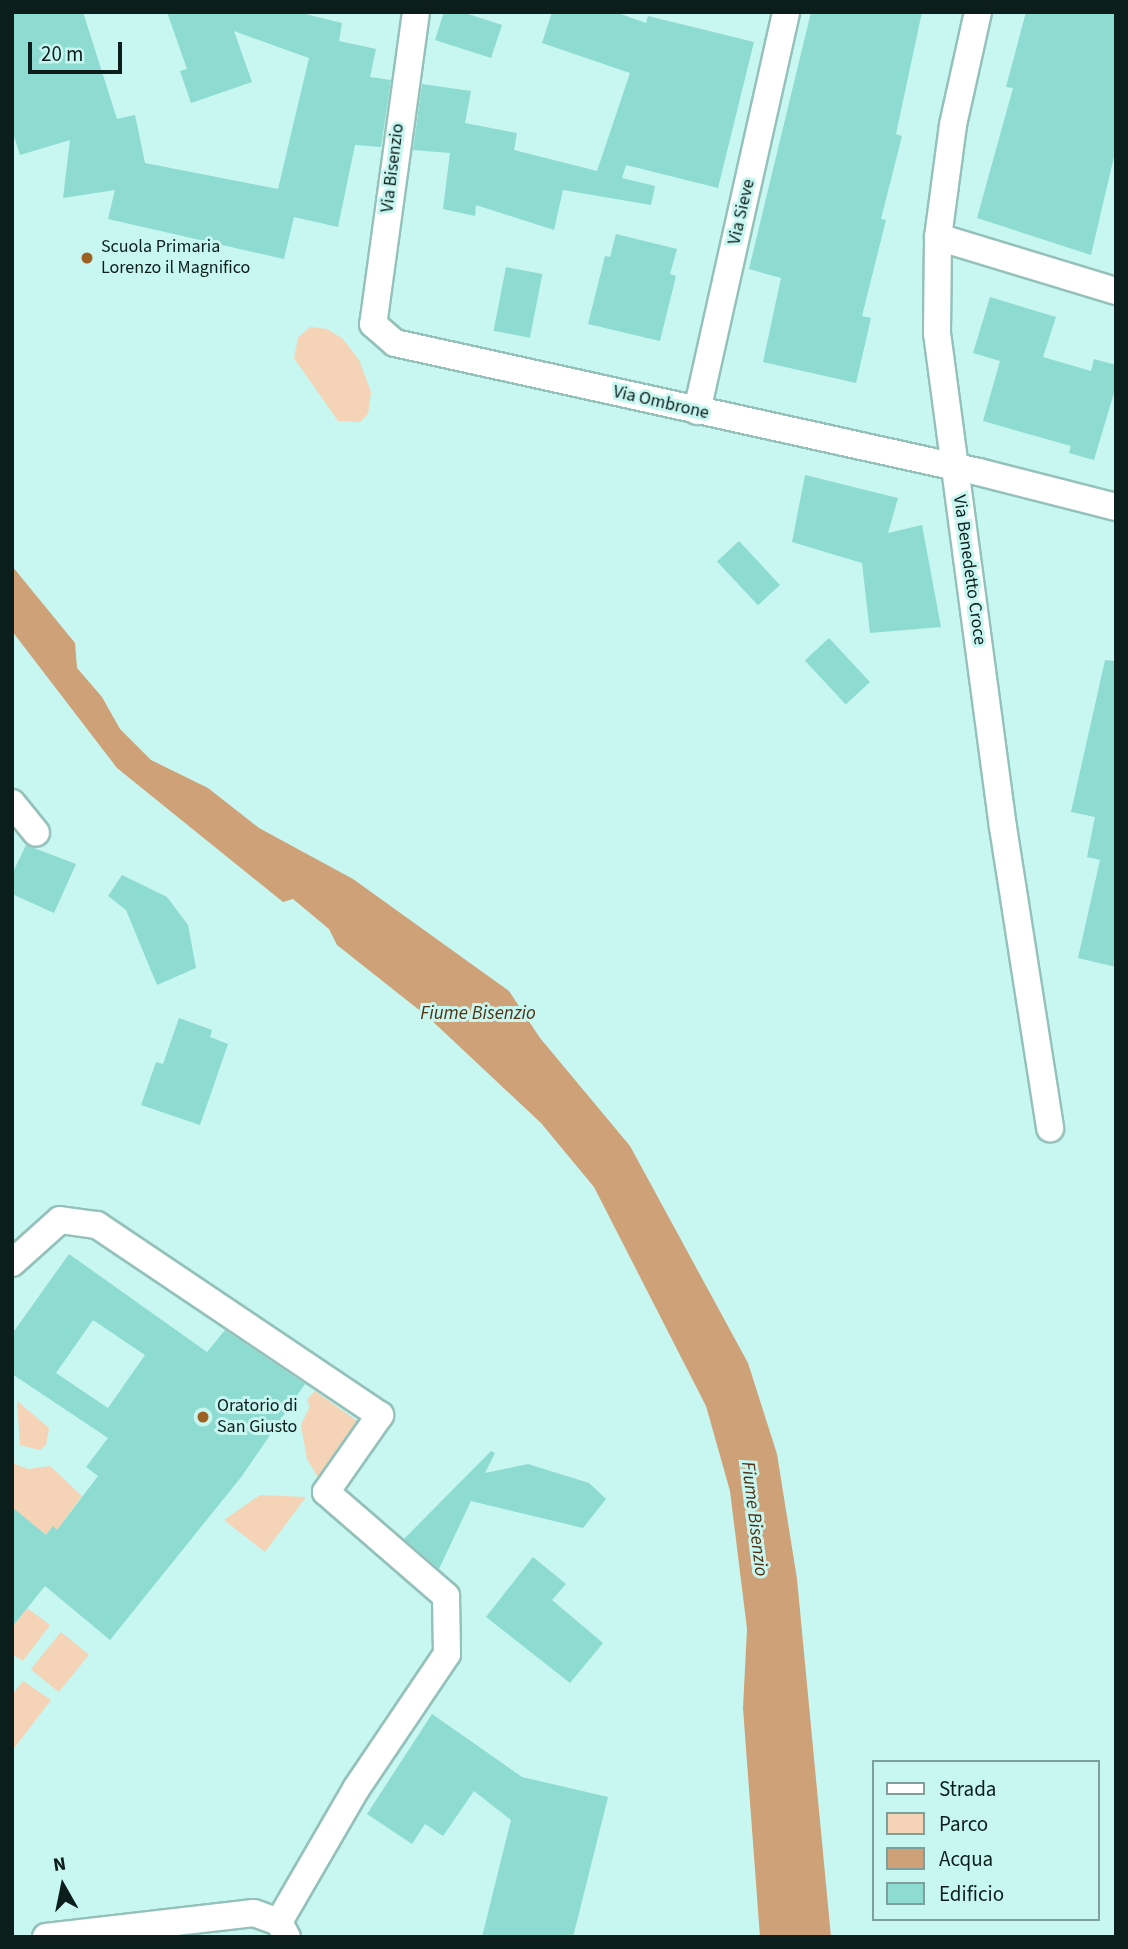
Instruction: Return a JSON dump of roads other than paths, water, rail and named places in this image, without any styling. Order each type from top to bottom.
[{"type":"street","name":"Via Bisenzio","points":[[373,324],[416,12]]},
{"type":"street","name":"Via Sieve","points":[[697,411],[786,12]]},
{"type":"street","name":"Via Benedetto Croce","points":[[978,12],[953,124],[938,237],[939,359],[1050,1128]]},
{"type":"street","points":[[938,237],[1116,291]]},
{"type":"street","name":"Via Ombrone","points":[[373,324],[395,343],[955,468],[1116,507]]},
{"type":"street","points":[[12,803],[36,833]]},
{"type":"street","points":[[12,1263],[60,1220],[97,1225],[380,1415],[326,1492],[446,1596],[447,1654],[356,1789],[283,1929],[254,1913],[46,1937]]},
{"type":"water","name":"Fiume Bisenzio","points":[[12,566],[75,643],[77,668],[102,697],[120,729],[151,760],[208,788],[259,828],[353,879],[509,991],[540,1038],[630,1146],[748,1363],[777,1454],[797,1579],[831,1937],[760,1937],[743,1708],[747,1629],[730,1491],[706,1406],[594,1187],[541,1123],[428,1017],[337,945],[329,929],[293,899],[283,902],[117,768],[12,631]]},
{"type":"place","name":"Scuola Primaria Lorenzo il Magnifico","points":[[87,258]]},
{"type":"place","name":"Oratorio di San Giusto","points":[[203,1417]]}]
